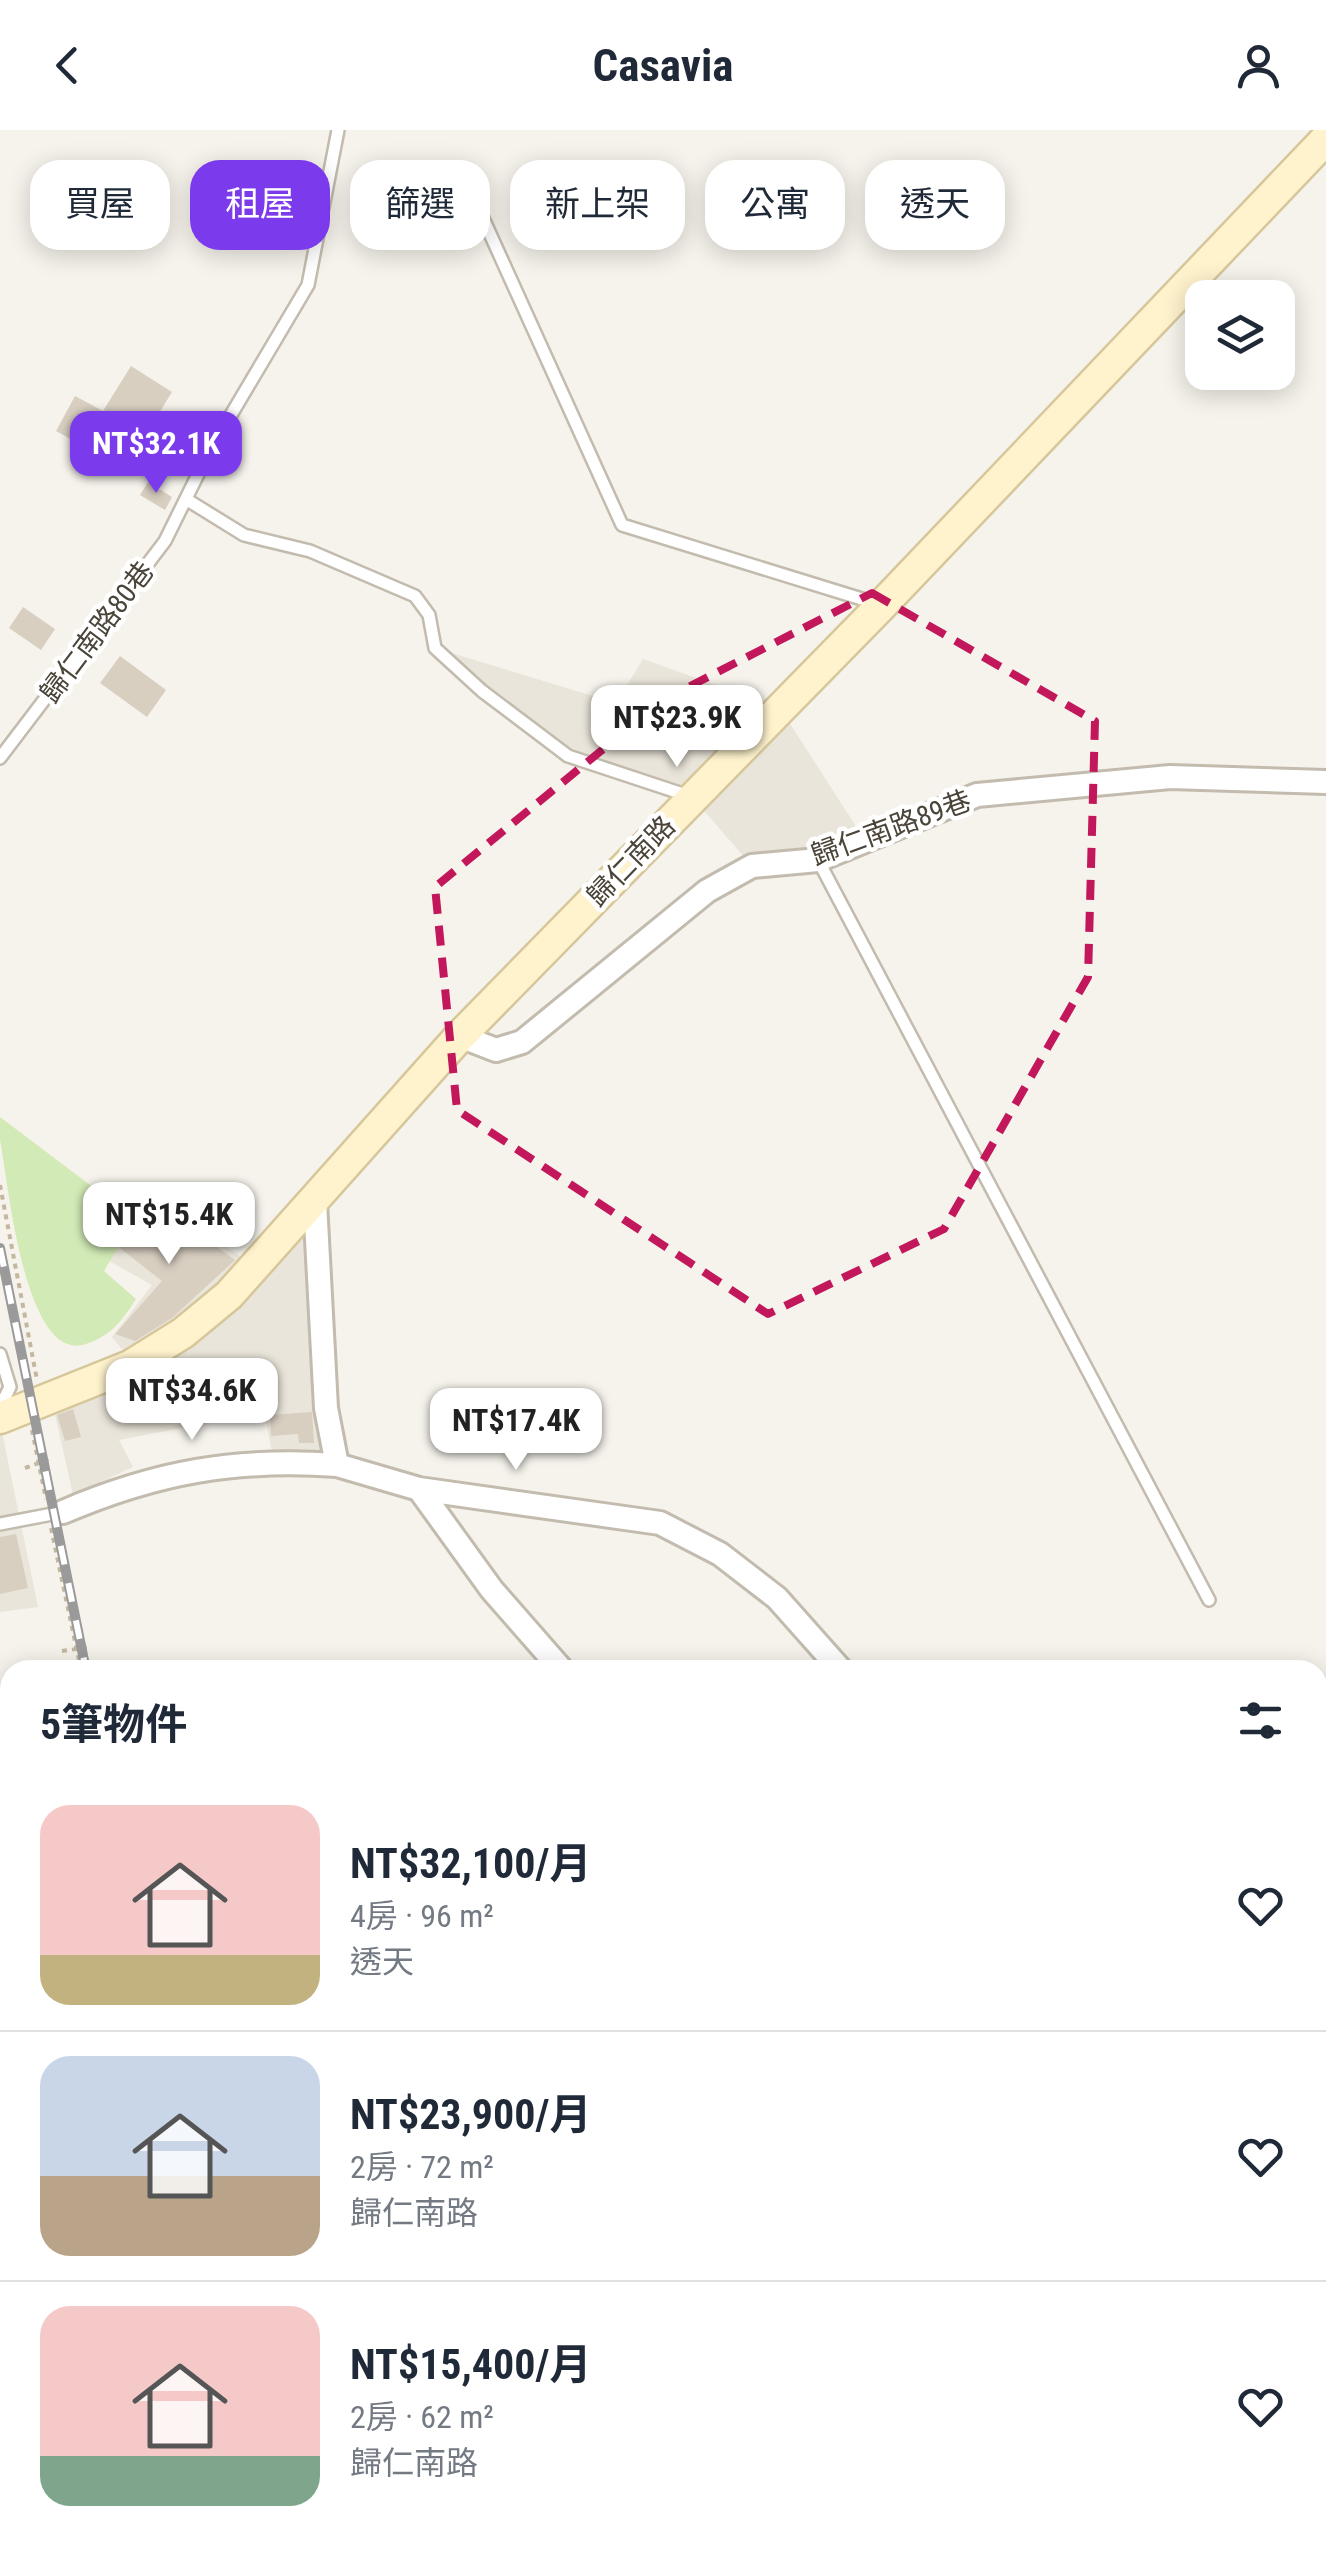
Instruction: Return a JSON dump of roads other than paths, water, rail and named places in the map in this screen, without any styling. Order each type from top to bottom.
[{"type":"street","name":"歸仁南路","points":[[11,1408],[130,1366],[183,1334],[229,1295],[316,1202],[460,1036],[882,605],[1326,139]]},
{"type":"street","name":"歸仁南路89巷","points":[[460,1036],[496,1050],[522,1042],[707,891],[752,866],[818,860],[977,795],[1170,777],[1326,782]]},
{"type":"street","points":[[316,1202],[326,1408],[337,1465]]},
{"type":"street","points":[[56,1512],[179,1471],[281,1461],[337,1465],[419,1488],[660,1522],[720,1554],[777,1598],[832,1660]]},
{"type":"street","points":[[419,1488],[492,1590],[553,1660]]},
{"type":"lane","name":"歸仁南路80巷","points":[[0,758],[166,541],[189,501],[209,452],[308,285],[338,130]]},
{"type":"lane","points":[[490,234],[622,525],[882,605]]},
{"type":"lane","points":[[189,501],[244,535],[310,551],[415,596],[429,615],[434,648],[482,692],[568,756],[693,798]]},
{"type":"lane","points":[[818,860],[1209,1600]]},
{"type":"lane","points":[[0,1354],[10,1387],[11,1408]]},
{"type":"lane","points":[[0,1524],[56,1512]]},
{"type":"railway","points":[[0,1248],[84,1660]]}]
